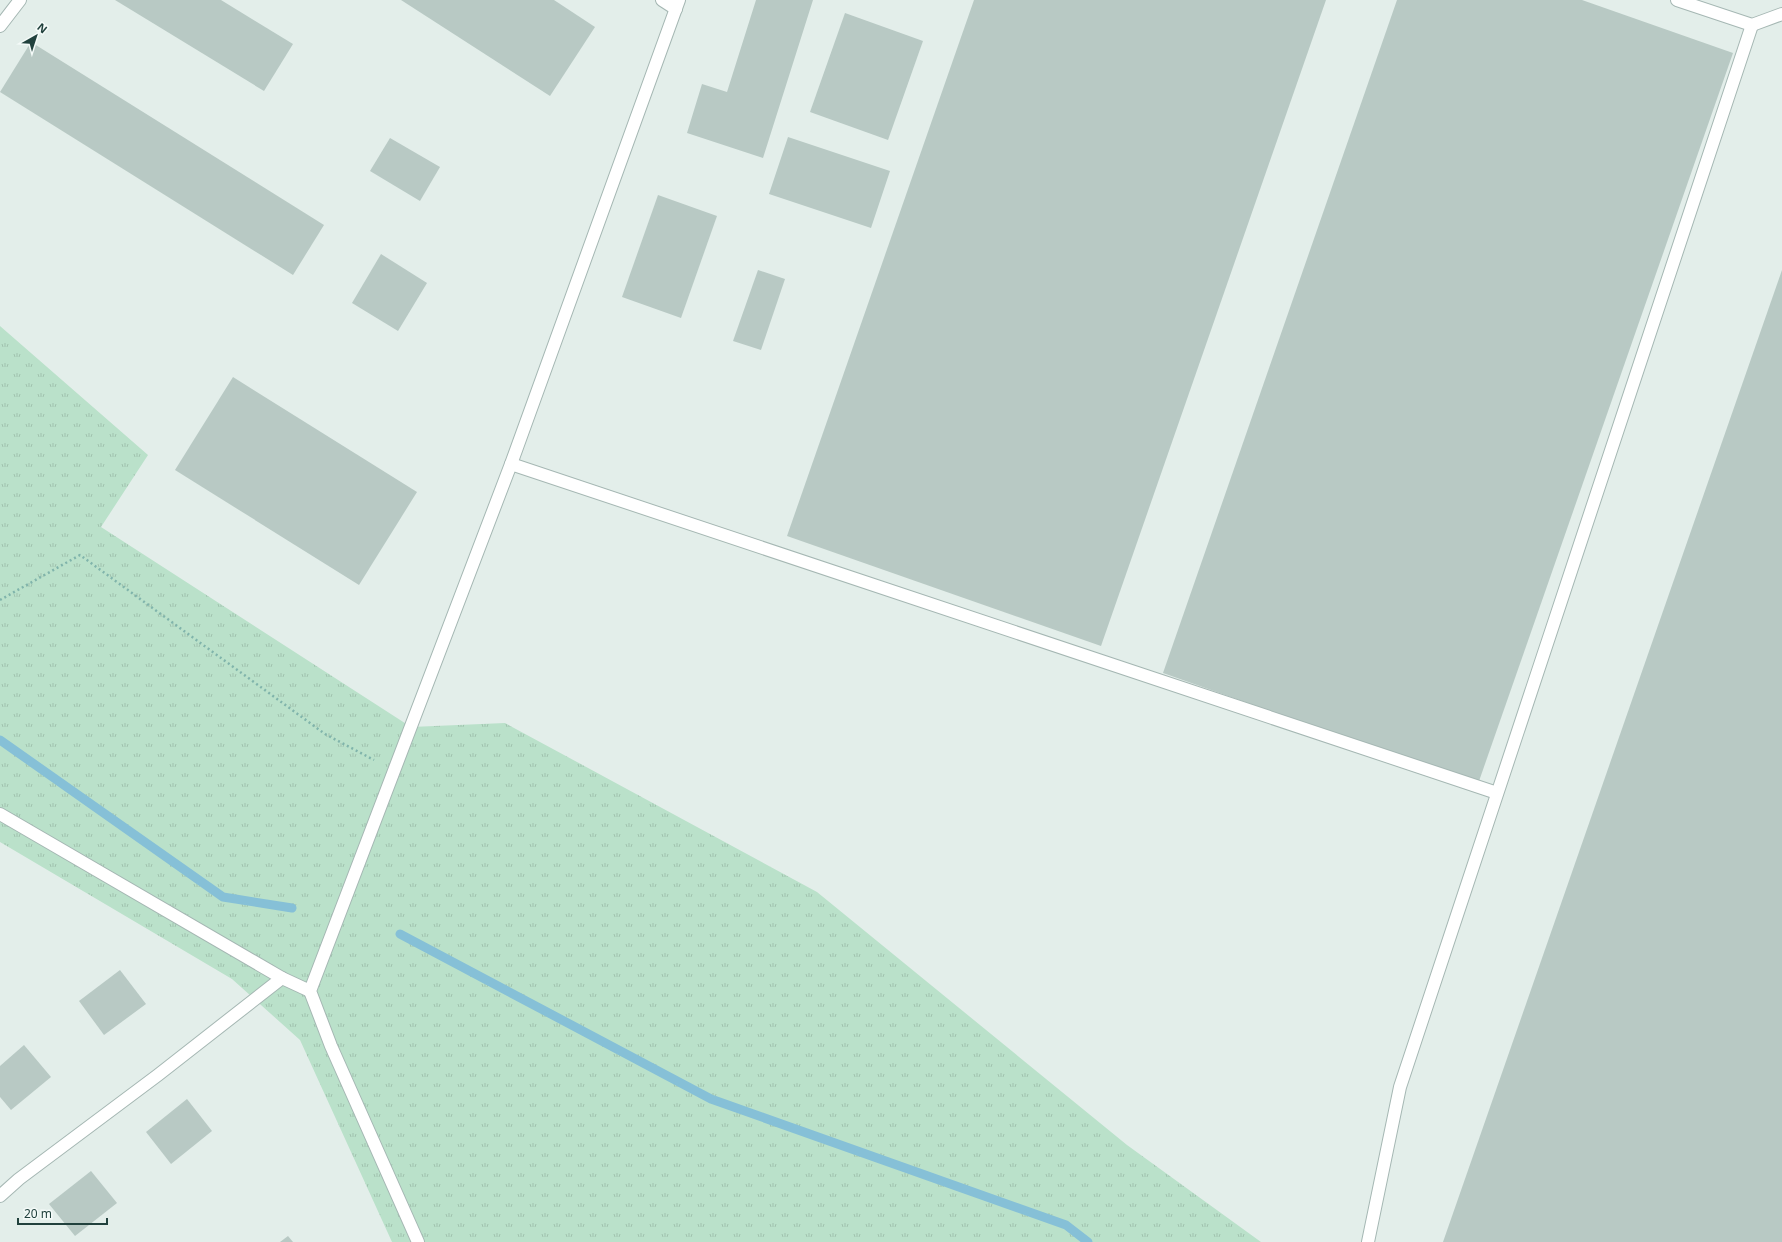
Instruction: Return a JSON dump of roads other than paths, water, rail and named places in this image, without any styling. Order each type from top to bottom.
[{"type":"street","points":[[0,26],[20,0]]},
{"type":"street","points":[[418,1242],[332,1046],[310,991],[511,464],[677,4],[662,0]]},
{"type":"street","points":[[1677,0],[1752,25],[1782,14]]},
{"type":"street","points":[[1368,1242],[1400,1087],[1752,25]]},
{"type":"street","points":[[511,464],[1497,793]]},
{"type":"street","points":[[0,814],[282,978],[310,991]]},
{"type":"street","points":[[0,1196],[19,1179],[158,1075],[282,978]]},
{"type":"waterway","points":[[0,740],[223,897],[292,908]]},
{"type":"waterway","points":[[400,934],[711,1099],[1066,1225],[1088,1242]]}]
